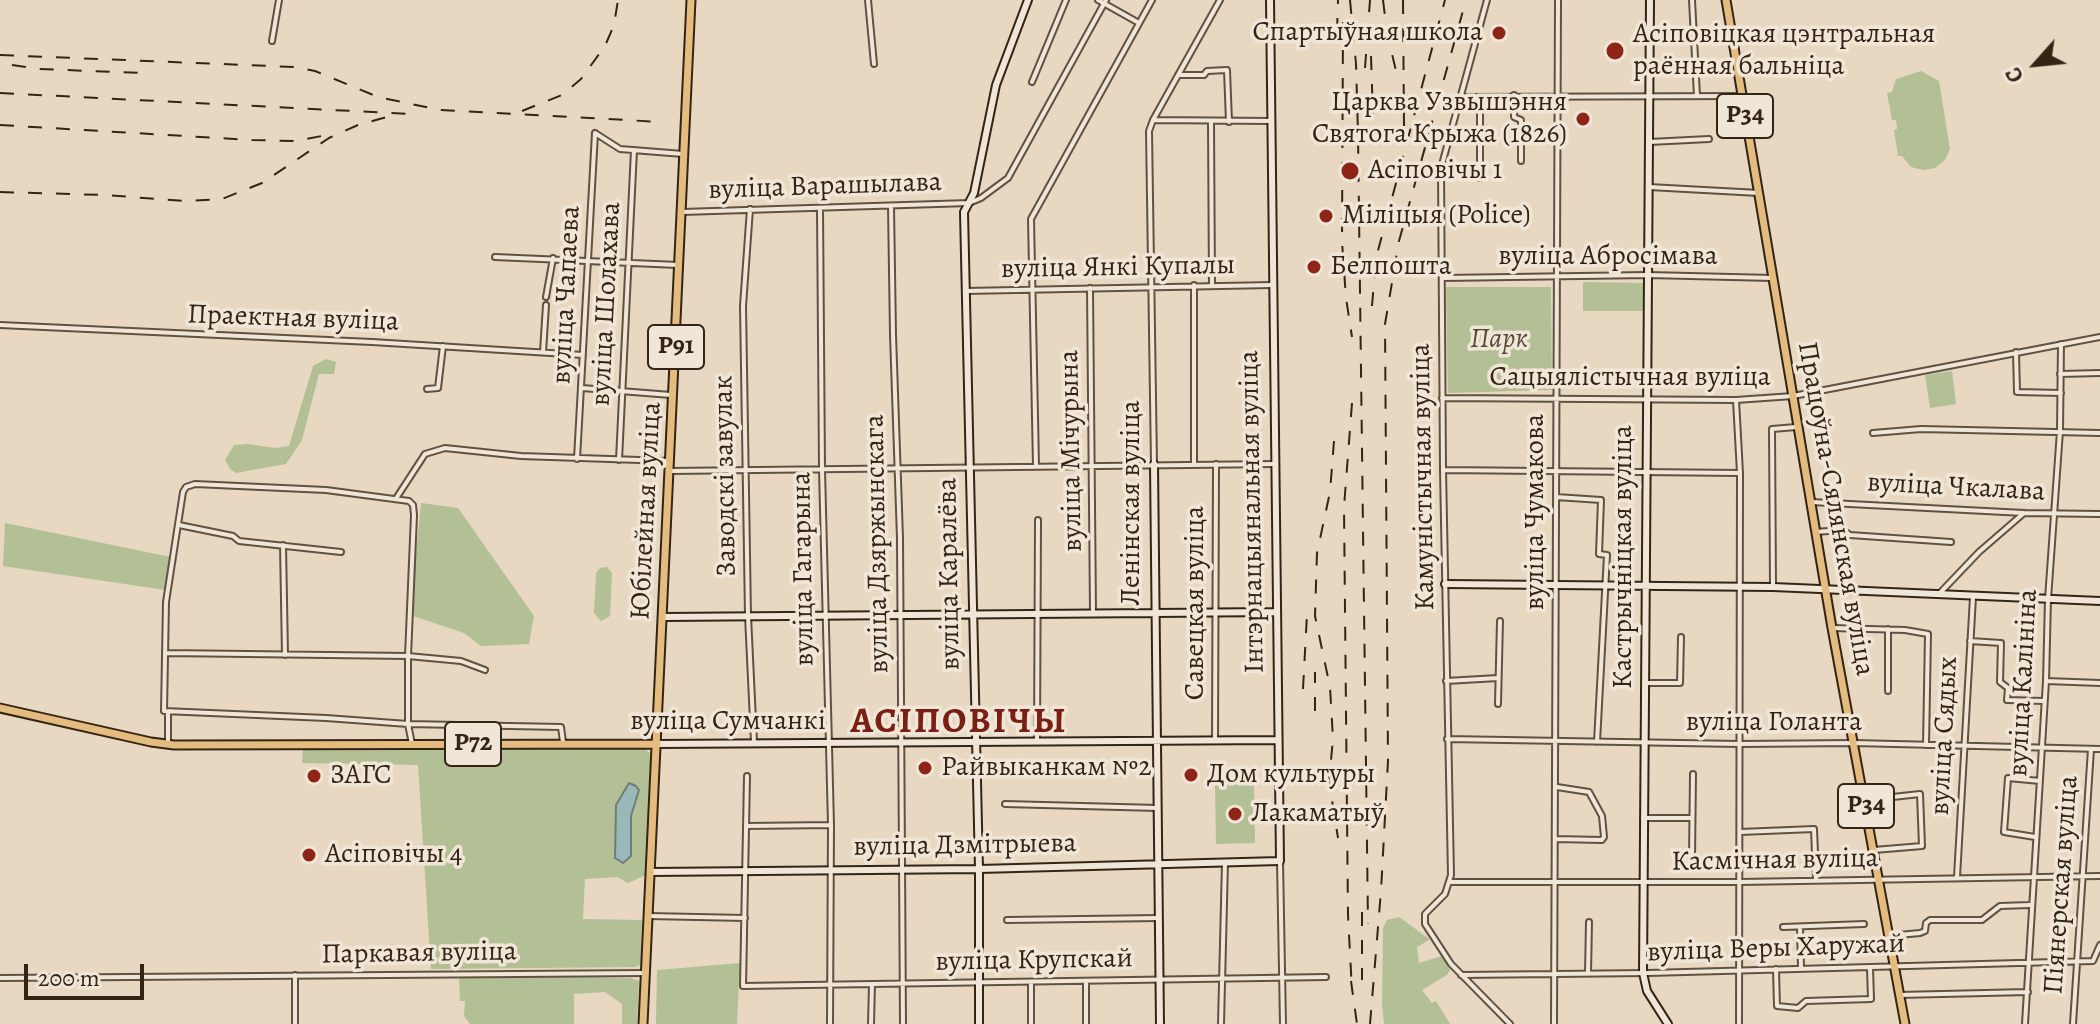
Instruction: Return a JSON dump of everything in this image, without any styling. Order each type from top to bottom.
[{"type":"main road","name":"Юбілейная вуліца","points":[[643,1024],[691,0]]},
{"type":"main road","name":"Працоўна-Сялянская вуліца","points":[[1726,0],[1815,532],[1905,1024]]},
{"type":"main road","name":"вуліца Сумчанкі","points":[[0,708],[168,744],[657,744]]},
{"type":"street","points":[[272,41],[279,0]]},
{"type":"street","points":[[868,0],[874,64]]},
{"type":"street","name":"вуліца Каралёва","points":[[979,1024],[979,869],[964,212],[974,193],[996,85],[1028,0]]},
{"type":"street","points":[[1032,82],[1066,0]]},
{"type":"street","points":[[1098,0],[1139,23]]},
{"type":"street","points":[[1036,466],[1031,219],[1152,0]]},
{"type":"street","name":"Ленінская вуліца","points":[[1160,1024],[1148,152],[1153,120],[1220,0]]},
{"type":"street","name":"Інтэрнацыянальная вуліца","points":[[1270,0],[1283,1024]]},
{"type":"street","name":"Камуністычная вуліца","points":[[1450,882],[1441,168],[1447,140],[1463,97],[1487,0]]},
{"type":"street","name":"вуліца Чумакова","points":[[1554,1024],[1558,0]]},
{"type":"street","name":"Кастрычніцкая вуліца","points":[[1643,973],[1650,0]]},
{"type":"street","points":[[1692,0],[1697,96]]},
{"type":"street","points":[[969,203],[996,190],[1008,178],[1105,2]]},
{"type":"street","points":[[1178,75],[1204,75],[1207,71],[1227,70],[1229,122]]},
{"type":"street","points":[[1514,95],[1514,117],[1521,120],[1521,161]]},
{"type":"street","points":[[1463,97],[1741,96]]},
{"type":"street","points":[[1480,97],[1480,178]]},
{"type":"street","points":[[1153,120],[1271,121]]},
{"type":"street","points":[[1211,122],[1212,286]]},
{"type":"street","name":"вуліца Чапаева","points":[[577,459],[595,133],[620,149],[634,150]]},
{"type":"street","points":[[1649,142],[1709,139]]},
{"type":"street","points":[[634,150],[684,154]]},
{"type":"street","name":"вуліца Шолахава","points":[[619,460],[634,150]]},
{"type":"street","points":[[1649,187],[1759,193]]},
{"type":"street","name":"вуліца Варашылава","points":[[682,212],[969,203]]},
{"type":"street","name":"вуліца Дзяржынскага","points":[[891,206],[902,742],[903,1024]]},
{"type":"street","name":"вуліца Гагарына","points":[[820,208],[822,470],[831,825],[830,1024]]},
{"type":"street","name":"Заводскі завулак","points":[[750,209],[743,306],[748,616],[754,742]]},
{"type":"street","points":[[495,257],[680,266]]},
{"type":"street","points":[[546,297],[553,258]]},
{"type":"street","name":"вуліца Абросімава","points":[[1442,278],[1648,275],[1773,278]]},
{"type":"street","points":[[1194,285],[1194,463]]},
{"type":"street","name":"вуліца Янкі Купалы","points":[[965,291],[1272,285]]},
{"type":"street","name":"вуліца Мічурына","points":[[1090,288],[1093,613]]},
{"type":"street","points":[[543,352],[546,305]]},
{"type":"street","name":"Праектная вуліца","points":[[0,325],[583,355]]},
{"type":"street","name":"Сацыялістычная вуліца","points":[[1442,398],[1736,400],[1793,396],[2100,337]]},
{"type":"street","name":"вуліца Калініна","points":[[2025,1024],[2060,431],[2061,344]]},
{"type":"street","points":[[427,389],[438,388],[443,346]]},
{"type":"street","points":[[2016,352],[2017,392],[2061,393]]},
{"type":"street","points":[[2060,374],[2100,373]]},
{"type":"street","points":[[582,388],[674,395]]},
{"type":"street","points":[[1736,400],[1740,473],[1739,1024]]},
{"type":"street","points":[[1773,587],[1772,429],[1799,427]]},
{"type":"street","points":[[1873,433],[1921,429],[2100,433]]},
{"type":"street","points":[[397,497],[425,454],[445,448],[577,459],[670,461]]},
{"type":"street","name":"Савецкая вуліца","points":[[1215,741],[1216,464]]},
{"type":"street","points":[[670,471],[1275,464]]},
{"type":"street","points":[[1443,470],[1740,473]]},
{"type":"street","points":[[412,744],[408,724],[408,656],[413,505],[397,497],[326,490],[195,484],[186,487],[166,602],[164,711],[408,724],[561,727],[563,745]]},
{"type":"street","points":[[1556,497],[1601,500],[1599,554],[1607,555],[1597,742]]},
{"type":"street","name":"вуліца Чкалава","points":[[1810,502],[2100,514]]},
{"type":"street","points":[[1939,594],[1979,552],[2024,513]]},
{"type":"street","points":[[1036,743],[1038,520]]},
{"type":"street","points":[[179,525],[233,536],[239,541],[341,552]]},
{"type":"street","points":[[1815,532],[1842,530],[1850,535],[1951,542]]},
{"type":"street","points":[[283,545],[285,655]]},
{"type":"street","points":[[1445,584],[1826,588],[2100,601]]},
{"type":"street","name":"вуліца Сядых","points":[[1957,877],[1973,597]]},
{"type":"street","points":[[664,617],[1276,612]]},
{"type":"street","points":[[1498,704],[1500,621]]},
{"type":"street","points":[[1832,628],[1888,629],[1928,634],[1926,745]]},
{"type":"street","points":[[1888,629],[1888,691]]},
{"type":"street","points":[[1646,683],[1680,686],[1681,637]]},
{"type":"street","points":[[1970,641],[2001,643],[2000,682],[2008,688],[2007,700],[2044,701]]},
{"type":"street","points":[[167,653],[408,656],[461,661],[485,670]]},
{"type":"street","points":[[1446,681],[1498,678]]},
{"type":"street","points":[[2046,681],[2100,683]]},
{"type":"street","points":[[168,713],[168,744]]},
{"type":"street","name":"вуліца Голанта","points":[[1447,739],[2100,749]]},
{"type":"street","name":"вуліца Сумчанкі","points":[[657,744],[1278,740]]},
{"type":"street","name":"Піянерская вуліца","points":[[2073,1024],[2091,749]]},
{"type":"street","points":[[1692,858],[1693,774]]},
{"type":"street","points":[[649,916],[745,918],[747,776]]},
{"type":"street","points":[[2035,837],[2004,832],[2008,778],[2040,781]]},
{"type":"street","points":[[1556,839],[1602,840],[1604,837],[1602,816],[1589,792],[1557,787]]},
{"type":"street","points":[[1865,800],[1920,794],[1922,846],[1874,850]]},
{"type":"street","points":[[1005,804],[1158,808]]},
{"type":"street","points":[[1643,818],[1692,818]]},
{"type":"street","points":[[746,826],[831,825]]},
{"type":"street","points":[[1740,832],[1814,829],[1816,879]]},
{"type":"street","name":"вуліца Дзмітрыева","points":[[651,872],[979,869],[1280,861]]},
{"type":"street","points":[[1221,1024],[1225,862]]},
{"type":"street","name":"Касмічная вуліца","points":[[1450,882],[1644,883],[2100,876]]},
{"type":"street","points":[[1450,882],[1445,894],[1425,914],[1425,924],[1461,975],[1510,1024]]},
{"type":"street","points":[[1888,936],[1920,933],[1925,931],[1926,923],[1930,920],[1982,920],[2000,906],[2030,905]]},
{"type":"street","name":"вуліца Крупскай","points":[[745,918],[743,986],[1326,977]]},
{"type":"street","points":[[1007,920],[1159,918]]},
{"type":"street","points":[[1588,973],[1589,922]]},
{"type":"street","points":[[1783,927],[1864,924]]},
{"type":"street","points":[[1800,927],[1801,968]]},
{"type":"street","name":"вуліца Веры Харужай","points":[[1461,975],[2093,961],[2100,945]]},
{"type":"street","points":[[1776,969],[1777,1006],[1798,1008],[1806,1001],[1871,999],[1870,967]]},
{"type":"street","name":"Паркавая вуліца","points":[[0,978],[647,973]]},
{"type":"street","points":[[1643,973],[1647,991],[1668,1024]]},
{"type":"street","points":[[295,975],[295,1024]]},
{"type":"street","points":[[1086,981],[1086,1024]]},
{"type":"street","points":[[1031,983],[1031,1024]]},
{"type":"street","points":[[871,1024],[872,984]]},
{"type":"street","points":[[1899,995],[2028,992]]},
{"type":"green space","points":[[1921,71],[1939,81],[1950,149],[1945,160],[1935,168],[1923,170],[1911,167],[1902,156],[1898,156],[1894,130],[1897,129],[1896,120],[1892,120],[1887,93],[1892,92],[1896,79]]},
{"type":"green space","points":[[1583,282],[1643,283],[1643,311],[1583,311]]},
{"type":"green space","name":"Парк","points":[[1446,287],[1551,287],[1552,390],[1448,393]]},
{"type":"green space","points":[[326,359],[336,362],[334,374],[319,374],[302,440],[286,464],[236,473],[230,469],[225,460],[234,445],[289,446],[313,366]]},
{"type":"green space","points":[[1952,371],[1956,404],[1930,408],[1925,375]]},
{"type":"green space","points":[[421,503],[458,508],[534,616],[529,644],[481,646],[464,633],[410,615]]},
{"type":"green space","points":[[5,523],[171,557],[165,590],[3,566]]},
{"type":"green space","points":[[607,567],[612,573],[610,616],[601,621],[594,613],[596,573],[600,568]]},
{"type":"green space","points":[[643,748],[650,753],[652,760],[646,875],[628,883],[617,877],[585,879],[583,919],[642,920],[641,965],[635,967],[431,969],[418,765],[302,763],[303,749]]},
{"type":"green space","name":"Лакаматыў","points":[[1254,783],[1255,843],[1216,844],[1215,784]]},
{"type":"green space","points":[[1399,917],[1429,940],[1417,947],[1419,963],[1442,956],[1450,970],[1422,990],[1432,1003],[1436,1001],[1450,1024],[1384,1024],[1383,928],[1387,920]]},
{"type":"green space","points":[[740,963],[737,1024],[656,1024],[657,970]]},
{"type":"green space","points":[[459,976],[631,978],[639,981],[637,1024],[622,1024],[622,1004],[605,992],[574,994],[574,1024],[470,1024],[464,1016],[465,1001],[460,1001]]},
{"type":"water","points":[[629,783],[639,790],[631,816],[631,856],[623,863],[615,858],[616,805]]},
{"type":"railway","points":[[522,111],[562,95],[581,79],[605,46],[614,25],[618,0]]},
{"type":"railway","points":[[1337,32],[1338,0]]},
{"type":"railway","points":[[1350,0],[1358,133],[1368,924]]},
{"type":"railway","points":[[1365,68],[1370,0]]},
{"type":"railway","points":[[1383,0],[1397,75]]},
{"type":"railway","points":[[1403,0],[1404,128]]},
{"type":"railway","points":[[1372,306],[1376,258],[1445,0]]},
{"type":"railway","points":[[1370,1024],[1388,761],[1385,324],[1399,241],[1466,0]]},
{"type":"railway","points":[[1343,22],[1342,242],[1352,337]]},
{"type":"railway","points":[[0,55],[295,67],[315,71],[378,97],[440,110],[662,122]]},
{"type":"railway","points":[[1371,56],[1373,117]]},
{"type":"railway","points":[[12,65],[143,73]]},
{"type":"railway","points":[[0,93],[411,114]]},
{"type":"railway","points":[[0,192],[184,201],[222,199],[262,183],[329,138],[387,117]]},
{"type":"railway","points":[[0,125],[252,140],[295,141],[327,135]]},
{"type":"railway","points":[[1352,403],[1344,507],[1348,915],[1352,991]]},
{"type":"railway","points":[[1334,441],[1330,492],[1317,553],[1315,616],[1330,687],[1333,739],[1329,781],[1338,838]]},
{"type":"railway","points":[[1303,689],[1307,614]]},
{"type":"railway","points":[[1315,672],[1315,711]]},
{"type":"railway","points":[[1362,912],[1362,980]]},
{"type":"railway","points":[[1351,981],[1357,1024]]},
{"type":"place","name":"Спартыўная школа","points":[[1499,33]]},
{"type":"place","name":"Асіповіцкая цэнтральная раённая бальніца","points":[[1615,51]]},
{"type":"place","name":"Царква Узвышэння Святога Крыжа (1826)","points":[[1583,119]]},
{"type":"place","name":"Асіповічы 1","points":[[1350,171]]},
{"type":"place","name":"Міліцыя (Police)","points":[[1326,216]]},
{"type":"place","name":"Белпошта","points":[[1314,267]]},
{"type":"place","name":"Райвыканкам №2","points":[[925,768]]},
{"type":"place","name":"Дом культуры","points":[[1191,775]]},
{"type":"place","name":"ЗАГС","points":[[314,776]]},
{"type":"place","name":"Лакаматыў","points":[[1235,814]]},
{"type":"place","name":"Асіповічы 4","points":[[309,855]]},
{"type":"district","name":"АСІПОВІЧЫ","points":[[959,723]]}]
